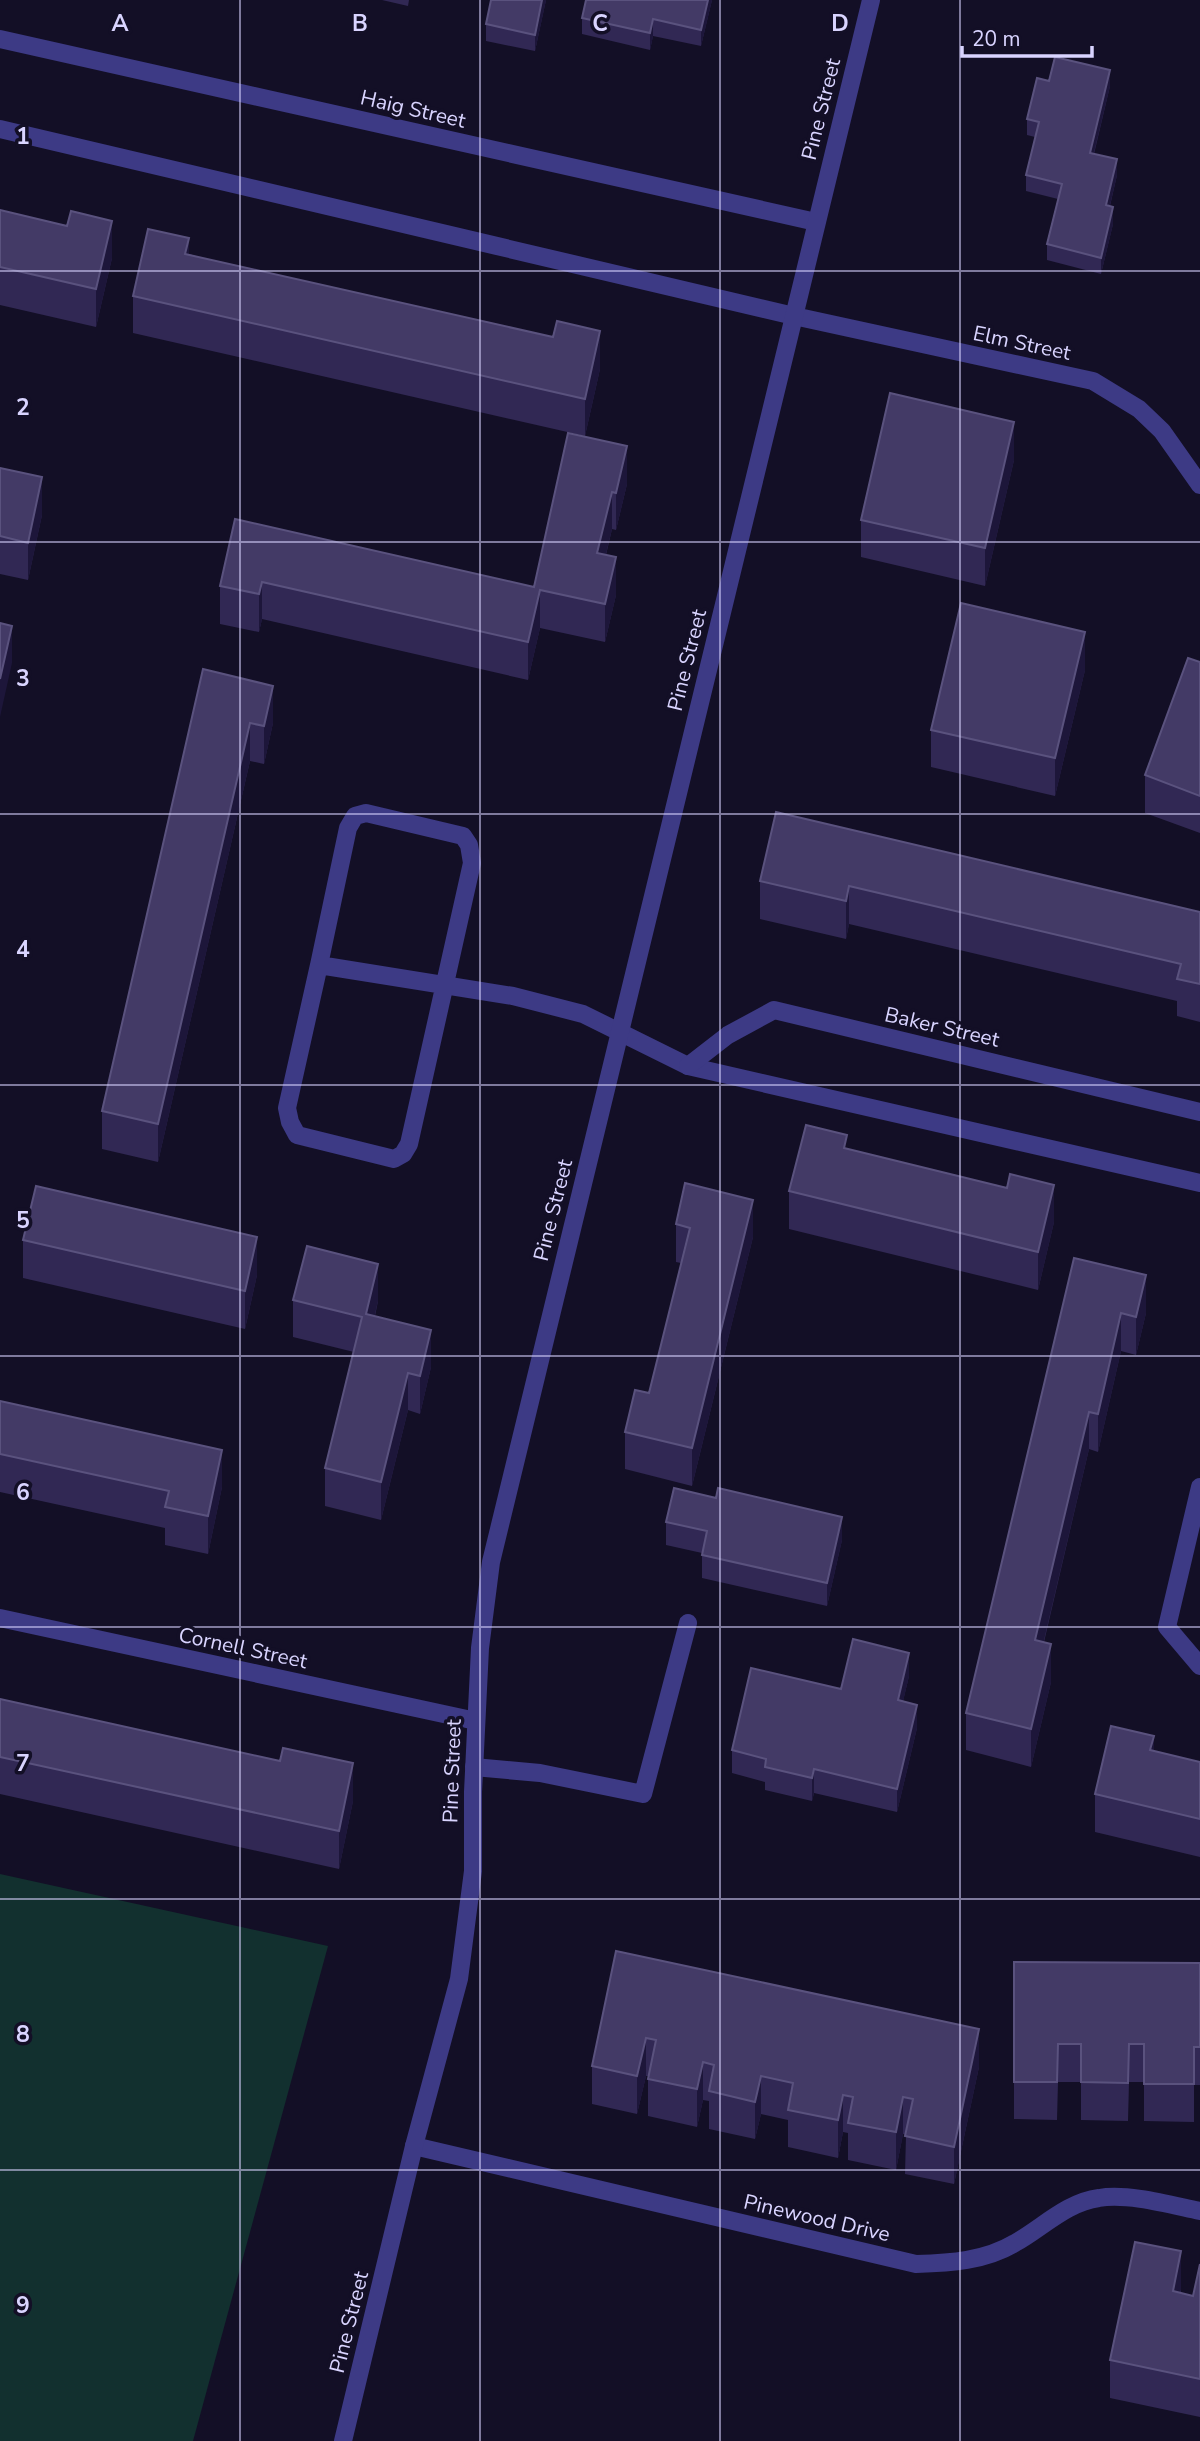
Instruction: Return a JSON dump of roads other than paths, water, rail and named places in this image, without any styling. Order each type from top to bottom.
[{"type":"street","name":"Pine Street","points":[[343,2441],[414,2146],[461,1967],[472,1871],[480,1648],[491,1562],[871,0]]},
{"type":"street","name":"Haig Street","points":[[0,39],[816,222]]},
{"type":"street","name":"Elm Street","points":[[0,129],[794,316],[1093,381],[1139,409],[1162,431],[1200,485]]},
{"type":"street","points":[[366,813],[463,836],[470,845],[472,863],[409,1144],[403,1154],[394,1159],[297,1135],[290,1122],[287,1108],[319,965],[348,828],[355,816],[366,813]]},
{"type":"street","points":[[319,965],[513,996],[583,1014],[688,1066],[1200,1182]]},
{"type":"street","name":"Baker Street","points":[[688,1066],[728,1035],[774,1010],[1200,1112]]},
{"type":"street","points":[[1200,1487],[1167,1627],[1200,1666]]},
{"type":"street","name":"Cornell Street","points":[[0,1618],[476,1721]]},
{"type":"street","points":[[474,1767],[540,1773],[643,1794],[688,1623]]},
{"type":"street","name":"Pinewood Drive","points":[[414,2146],[916,2264],[978,2258],[1012,2245],[1066,2210],[1100,2197],[1124,2198],[1200,2211]]}]
